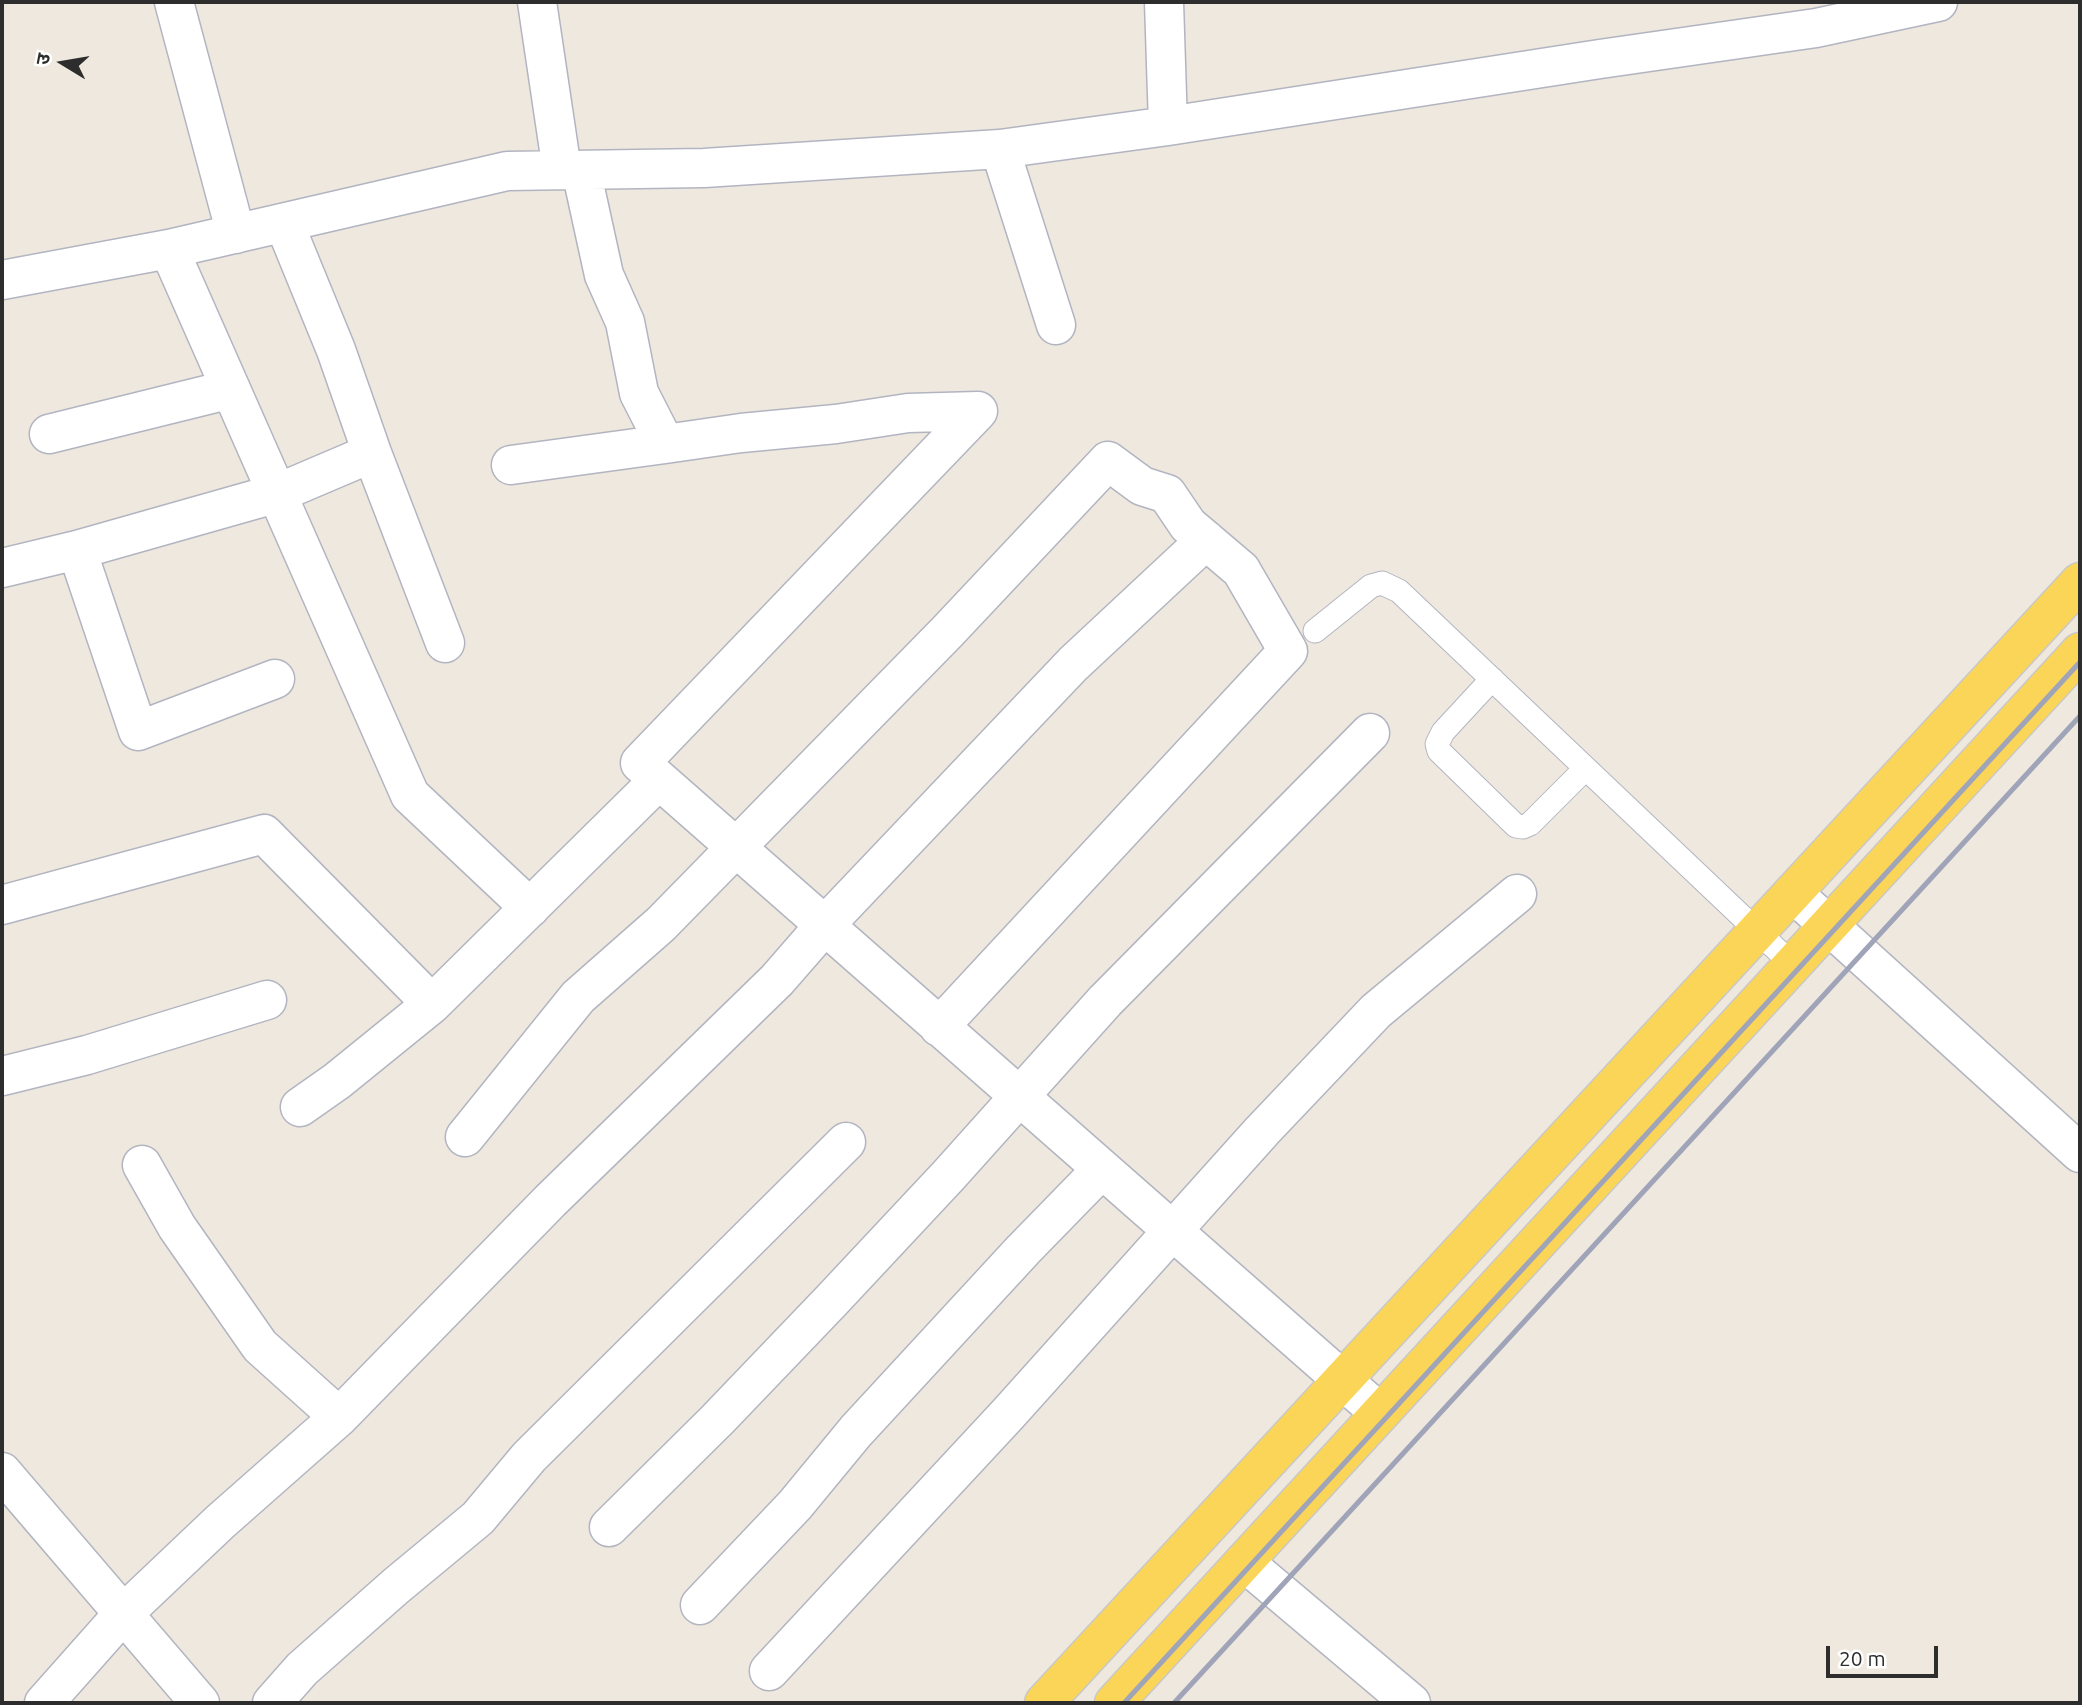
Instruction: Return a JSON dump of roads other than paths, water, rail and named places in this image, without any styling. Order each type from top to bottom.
[{"type":"main road","points":[[1044,1703],[2080,582]]},
{"type":"main road","points":[[1114,1703],[2080,652]]},
{"type":"street","points":[[174,2],[236,234]]},
{"type":"street","points":[[537,2],[572,170],[604,275],[625,322],[639,393],[664,444]]},
{"type":"street","points":[[1164,2],[1168,126]]},
{"type":"street","points":[[2,280],[169,249],[507,171],[704,168],[1000,149],[1816,28],[1850,11],[1938,2]]},
{"type":"street","points":[[1000,149],[1056,325]]},
{"type":"street","points":[[284,223],[336,350],[372,453],[445,643]]},
{"type":"street","points":[[169,249],[410,794],[530,908]]},
{"type":"street","points":[[49,434],[231,389]]},
{"type":"street","points":[[511,465],[908,413],[978,411],[640,763],[1341,1382],[1380,1413]]},
{"type":"street","points":[[2,568],[77,550],[278,493],[372,453]]},
{"type":"street","points":[[465,1138],[578,998],[661,924],[779,805],[1108,461],[1142,486],[1167,494],[1188,524],[1241,570],[1288,651],[939,1027]]},
{"type":"street","points":[[44,1703],[122,1614],[220,1522],[339,1418],[540,1211],[777,980],[824,926],[1073,663],[1206,540]]},
{"type":"street","points":[[77,550],[138,731],[275,679]]},
{"type":"street","points":[[608,1528],[718,1419],[822,1310],[949,1175],[1017,1096],[1105,1001],[1370,733]]},
{"type":"street","points":[[300,1107],[337,1081],[432,1004],[659,780]]},
{"type":"street","points":[[2,905],[264,834],[432,1004]]},
{"type":"street","points":[[1793,893],[2080,1153]]},
{"type":"street","points":[[769,1671],[999,1424],[1262,1130],[1376,1011],[1517,894]]},
{"type":"street","points":[[2,1076],[87,1055],[267,1000]]},
{"type":"street","points":[[272,1703],[302,1669],[478,1518],[529,1457],[846,1142]]},
{"type":"street","points":[[142,1165],[177,1227],[260,1346],[339,1418]]},
{"type":"street","points":[[700,1605],[795,1505],[856,1432],[1023,1250],[1101,1170]]},
{"type":"street","points":[[2,1472],[200,1703]]},
{"type":"street","points":[[1244,1562],[1411,1703]]},
{"type":"lane","points":[[1315,631],[1371,586],[1382,583],[1399,591],[1793,965]]},
{"type":"lane","points":[[1492,679],[1443,732],[1437,744],[1439,751],[1516,826],[1530,824],[1586,769]]},
{"type":"railway","points":[[1124,1703],[2080,662]]},
{"type":"railway","points":[[1174,1703],[2080,716]]}]
